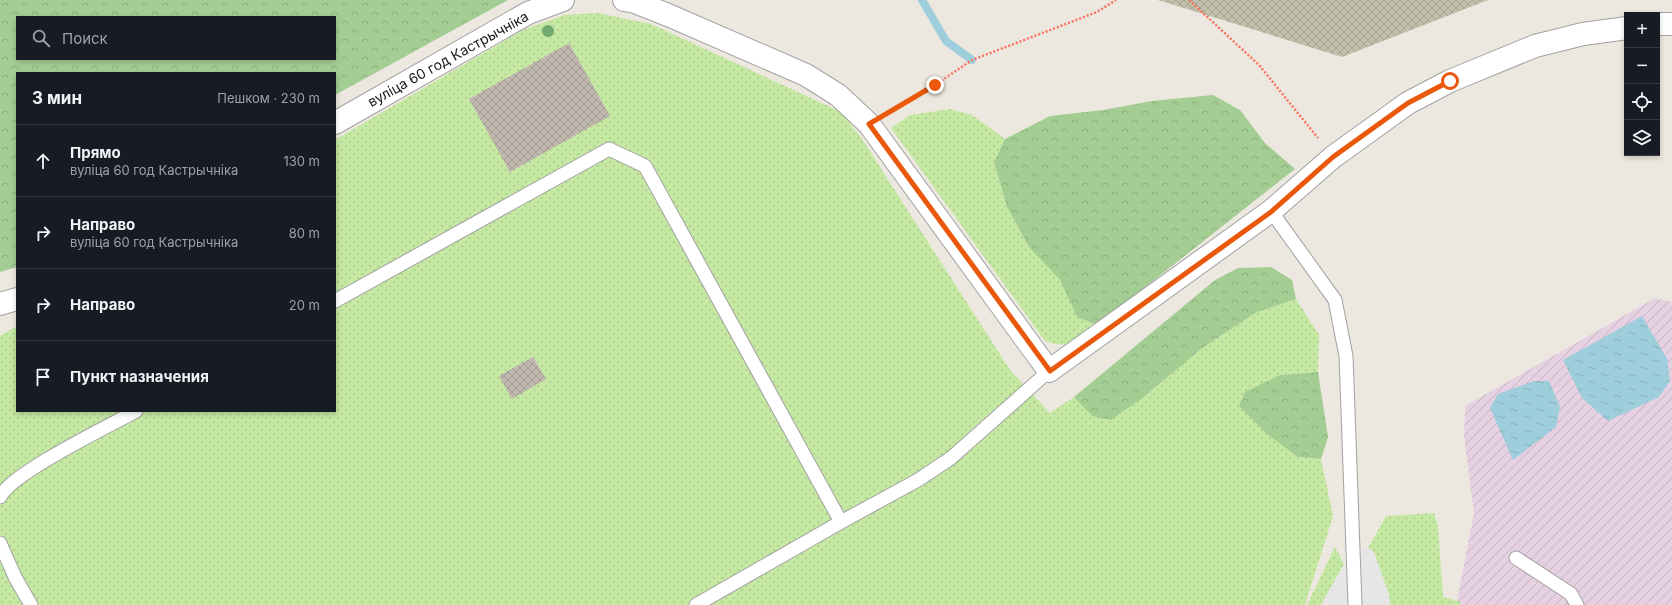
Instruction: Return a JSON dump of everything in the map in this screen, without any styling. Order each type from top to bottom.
[{"type":"street","name":"вуліца 60 год Кастрычніка","points":[[336,122],[528,13],[563,0]]},
{"type":"street","points":[[624,0],[635,2],[668,15],[806,75],[838,95],[869,124],[1050,371],[1271,212],[1333,157],[1408,103],[1469,73],[1535,46],[1584,34],[1624,28]]},
{"type":"street","points":[[1660,24],[1672,24]]},
{"type":"street","points":[[0,304],[16,299]]},
{"type":"lane","points":[[336,300],[609,149],[646,166],[841,522]]},
{"type":"lane","points":[[1271,212],[1334,300],[1336,307],[1346,356],[1354,605]]},
{"type":"lane","points":[[696,605],[918,480],[951,458],[1050,371]]},
{"type":"lane","points":[[0,497],[2,492],[28,471],[134,412]]},
{"type":"lane","points":[[0,543],[15,577],[31,605]]},
{"type":"lane","points":[[1516,558],[1570,594],[1577,605]]},
{"type":"path","points":[[869,124],[935,85],[972,60],[1097,12],[1116,0]]},
{"type":"path","points":[[1189,0],[1258,65],[1333,157]]},
{"type":"shaded area","points":[[1158,0],[1488,0],[1342,57]]},
{"type":"shaded area","points":[[1655,298],[1672,302],[1672,605],[1456,605],[1474,513],[1464,436],[1465,406]]},
{"type":"shaded area","points":[[1368,548],[1374,552],[1389,595],[1390,605],[1360,605],[1358,553]]},
{"type":"shaded area","points":[[1344,564],[1348,605],[1321,605]]},
{"type":"green space","points":[[0,0],[508,0],[336,94],[336,72],[16,72],[16,267],[0,272]]},
{"type":"green space","points":[[598,13],[651,24],[841,112],[860,136],[1010,370],[1050,413],[1074,397],[1092,416],[1145,396],[1201,349],[1257,312],[1296,299],[1319,335],[1318,372],[1280,375],[1298,457],[1321,459],[1333,516],[1305,605],[0,605],[0,336],[16,327],[16,412],[336,412],[336,139],[523,30],[564,15]]},
{"type":"green space","points":[[1213,95],[1240,110],[1265,143],[1295,169],[1097,325],[1077,317],[1060,280],[1029,247],[1007,207],[994,162],[1005,139],[1050,116],[1103,110],[1152,101]]},
{"type":"green space","points":[[950,109],[972,115],[1005,139],[994,162],[1007,207],[1029,247],[1060,280],[1077,317],[1097,325],[1079,339],[1068,344],[1061,345],[1045,341],[891,128],[910,115]]},
{"type":"green space","points":[[1271,267],[1292,280],[1296,299],[1257,312],[1201,349],[1145,396],[1111,420],[1092,416],[1074,397],[1215,280],[1238,268]]},
{"type":"green space","points":[[1318,372],[1328,437],[1321,459],[1298,457],[1267,434],[1239,406],[1245,392],[1280,375]]},
{"type":"green space","points":[[1434,513],[1438,526],[1443,597],[1461,602],[1460,605],[1390,605],[1389,595],[1374,552],[1368,548],[1386,516]]},
{"type":"green space","points":[[1335,547],[1344,564],[1321,605],[1307,605]]},
{"type":"water","points":[[1642,316],[1667,359],[1670,381],[1659,397],[1608,421],[1582,398],[1563,360]]},
{"type":"water","points":[[1534,381],[1549,381],[1560,407],[1556,427],[1513,460],[1490,408],[1498,394]]},
{"type":"building","points":[[569,43],[610,116],[510,172],[469,99]]},
{"type":"building","points":[[533,357],[546,379],[512,399],[499,376]]},
{"type":"waterway","points":[[922,0],[946,41],[972,60]]},
{"type":"route","points":[[935,85],[869,124],[1050,371],[1271,212],[1333,157],[1408,103],[1450,81]]}]
